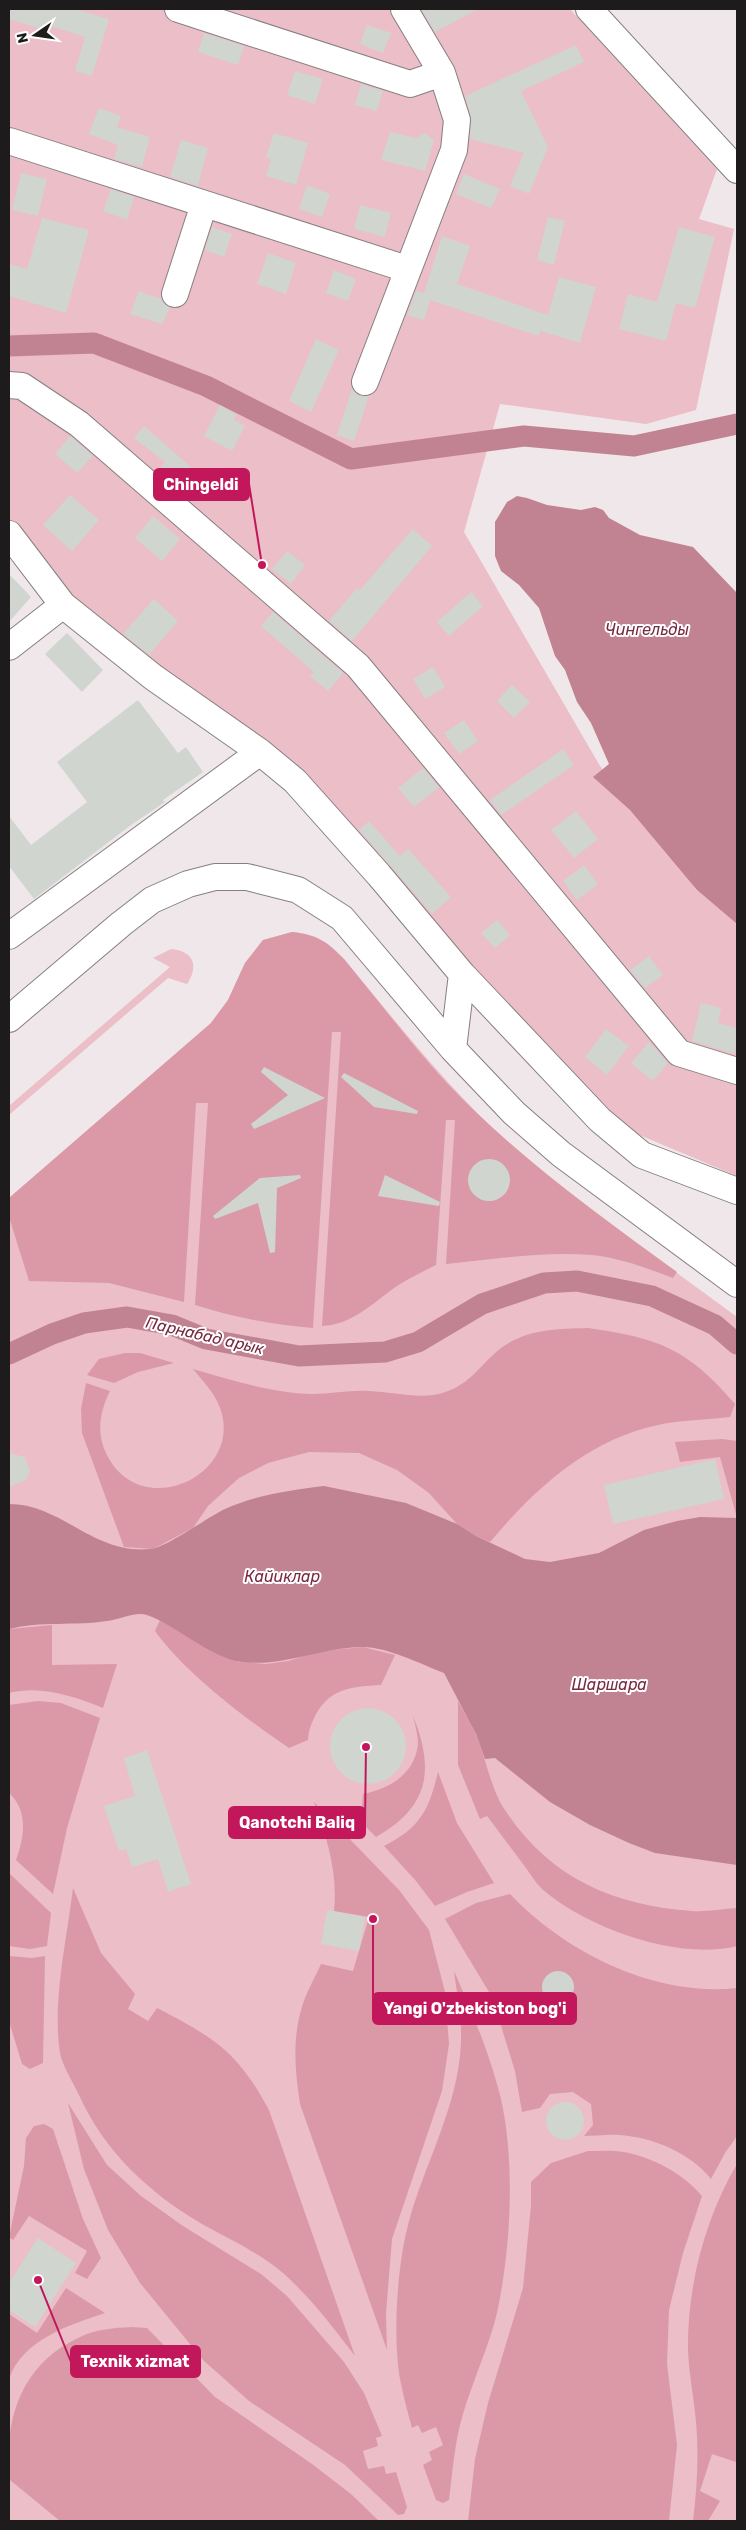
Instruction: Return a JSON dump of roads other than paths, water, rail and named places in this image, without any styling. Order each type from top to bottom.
[{"type":"street","points":[[178,9],[410,84],[442,73]]},
{"type":"street","points":[[365,382],[454,150],[457,120],[442,73],[404,9]]},
{"type":"street","points":[[589,9],[737,170]]},
{"type":"street","points":[[9,141],[407,269]]},
{"type":"street","points":[[175,294],[204,204]]},
{"type":"street","points":[[9,385],[22,386],[79,424],[358,666],[679,1053],[737,1071]]},
{"type":"street","points":[[9,534],[63,605],[153,677],[260,752],[295,781],[379,875],[462,974],[600,1120],[642,1155],[737,1191]]},
{"type":"street","points":[[9,647],[63,605]]},
{"type":"street","points":[[9,936],[260,752]]},
{"type":"street","points":[[9,1019],[120,924],[152,900],[188,884],[215,877],[247,877],[298,890],[342,918],[452,1049],[514,1113],[561,1154],[737,1284]]},
{"type":"street","points":[[452,1049],[462,974]]},
{"type":"water","name":"Чингельды","points":[[517,496],[547,505],[581,510],[595,507],[603,510],[609,518],[640,535],[693,547],[737,593],[737,924],[697,890],[630,810],[593,777],[609,764],[591,723],[577,702],[565,670],[555,656],[539,608],[519,585],[501,571],[495,556],[495,522],[507,502]]},
{"type":"water","points":[[324,1486],[406,1503],[457,1524],[476,1536],[525,1559],[550,1562],[599,1553],[644,1530],[677,1521],[700,1517],[737,1518],[737,1865],[655,1853],[590,1825],[550,1802],[495,1758],[485,1759],[476,1734],[444,1673],[392,1652],[371,1647],[346,1648],[287,1660],[257,1663],[242,1662],[218,1655],[170,1626],[143,1614],[95,1622],[33,1625],[9,1629],[9,1504],[28,1506],[45,1512],[112,1544],[130,1549],[151,1549],[167,1543],[237,1504],[274,1494]]},
{"type":"waterway","points":[[9,346],[94,343],[206,386],[351,459],[524,436],[634,446],[737,424]]},
{"type":"waterway","name":"Парнабад арык","points":[[9,1354],[52,1334],[84,1323],[127,1317],[172,1325],[206,1339],[299,1356],[385,1352],[418,1342],[482,1304],[544,1283],[577,1281],[652,1296],[715,1325],[737,1344]]},
{"type":"place","name":"Chingeldi","points":[[262,565]]},
{"type":"place","name":"Qanotchi Baliq","points":[[366,1747]]},
{"type":"place","name":"Yangi O'zbekiston bog'i","points":[[373,1919]]},
{"type":"place","name":"Texnik xizmat","points":[[38,2280]]},
{"type":"water label","name":"Кайиклар","points":[[282,1576]]},
{"type":"water label","name":"Шаршара","points":[[609,1684]]}]
